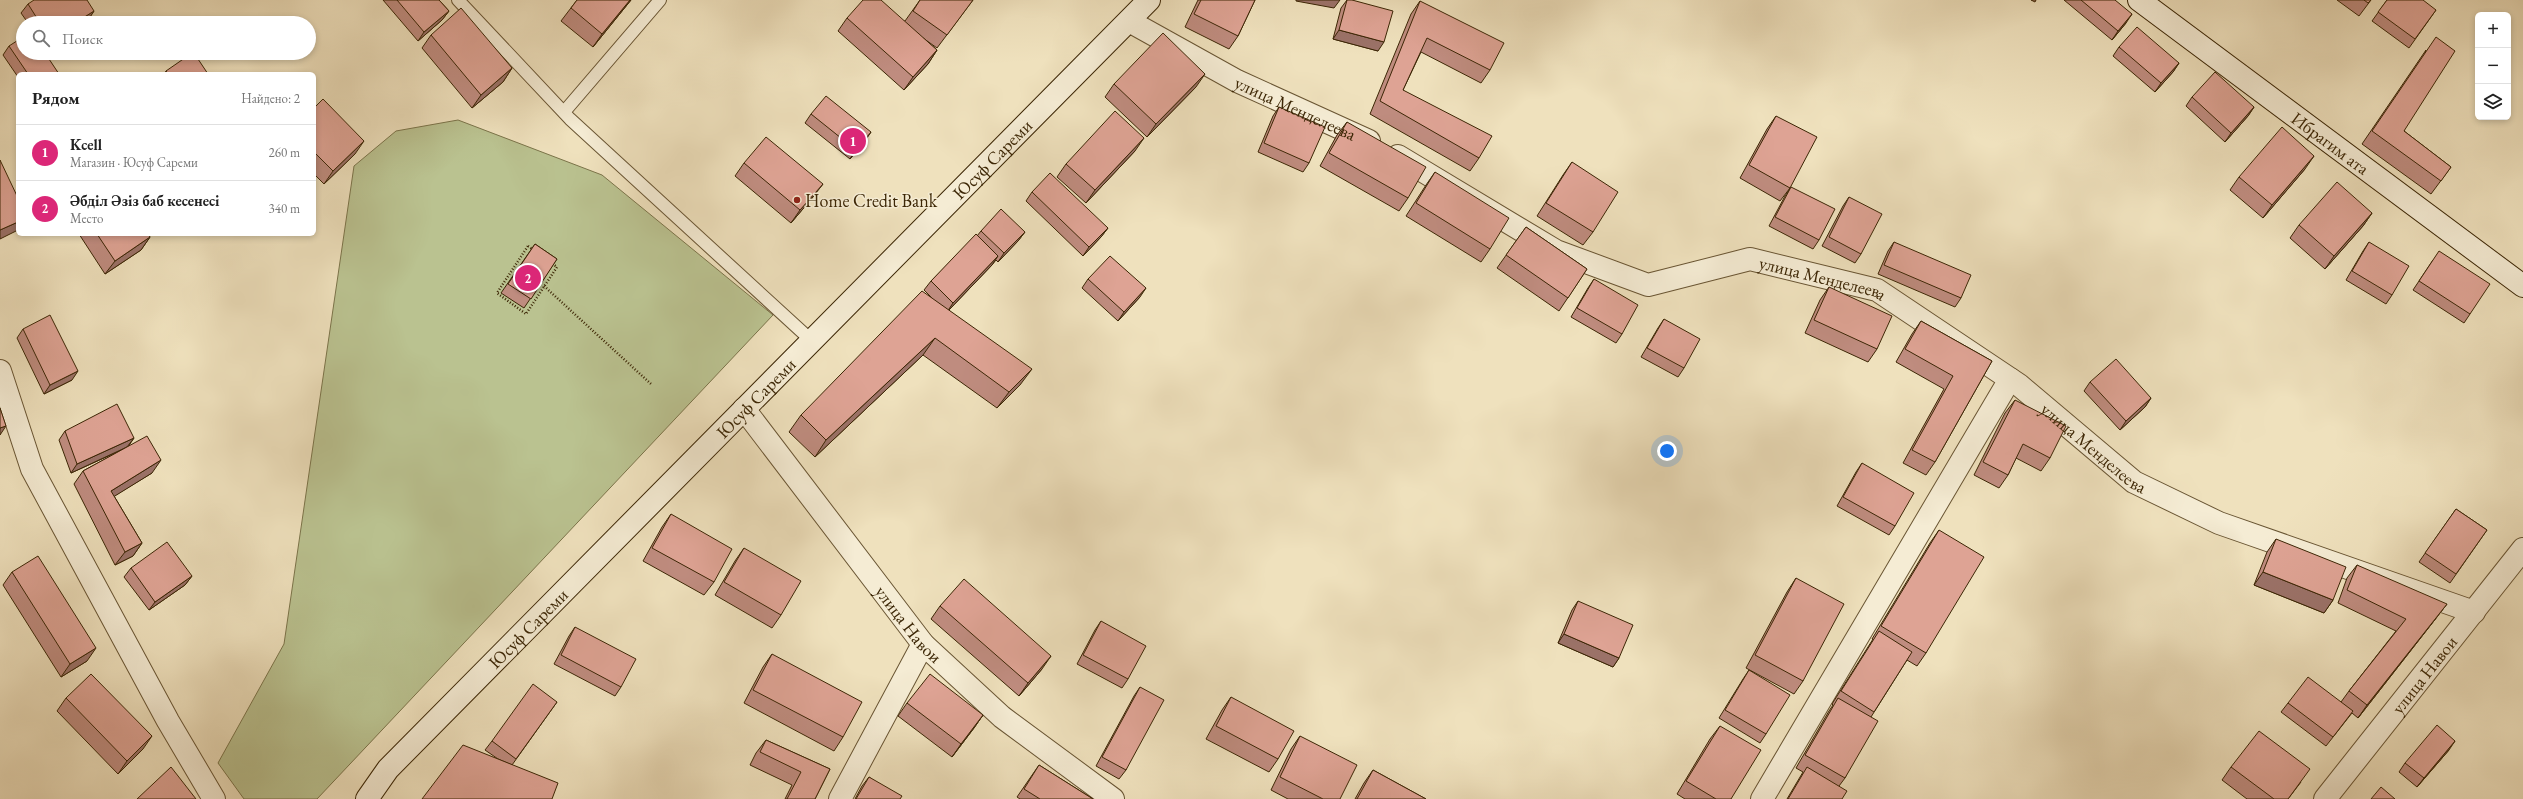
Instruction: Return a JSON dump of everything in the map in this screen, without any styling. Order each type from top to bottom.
[{"type":"street","name":"Юсуф Сареми","points":[[367,799],[388,769],[1149,0]]},
{"type":"street","name":"Ибрагим ата","points":[[2139,0],[2523,286]]},
{"type":"street","name":"улица Менделеева","points":[[1129,21],[1236,81],[1386,149],[1556,250],[1648,285],[1750,259],[1877,290],[2010,379],[2134,482],[2219,523],[2474,612]]},
{"type":"street","points":[[0,371],[32,468],[168,721],[214,799]]},
{"type":"street","points":[[1762,799],[2010,379]]},
{"type":"street","name":"улица Навои","points":[[744,409],[923,644],[1002,717],[1113,799]]},
{"type":"street","name":"улица Навои","points":[[2325,799],[2523,549]]},
{"type":"street","points":[[840,799],[923,644]]},
{"type":"lane","points":[[458,0],[564,112],[812,341]]},
{"type":"lane","points":[[564,112],[660,0]]},
{"type":"path","points":[[528,246],[557,266],[544,286],[526,314],[497,293],[528,246]]},
{"type":"path","points":[[544,286],[651,384]]},
{"type":"green space","points":[[458,120],[602,175],[773,315],[317,799],[244,799],[218,763],[284,644],[354,166],[396,131]]},
{"type":"building","points":[[34,0],[87,0],[94,11],[86,16],[36,16],[28,4]]},
{"type":"building","points":[[397,0],[439,0],[449,11],[424,32]]},
{"type":"building","points":[[577,0],[630,0],[602,34],[571,8]]},
{"type":"building","points":[[863,0],[881,0],[937,50],[913,77],[847,18]]},
{"type":"building","points":[[920,0],[973,0],[947,35],[913,11]]},
{"type":"building","points":[[1201,0],[1255,0],[1238,36],[1194,14]]},
{"type":"building","points":[[1347,0],[1393,11],[1384,42],[1339,30]]},
{"type":"building","points":[[2081,0],[2115,0],[2132,14],[2118,31]]},
{"type":"building","points":[[2364,0],[2371,0],[2368,3]]},
{"type":"building","points":[[2387,0],[2423,0],[2436,10],[2415,39],[2378,12]]},
{"type":"building","points":[[1420,1],[1504,43],[1490,70],[1427,38],[1403,90],[1492,136],[1479,158],[1380,101]]},
{"type":"building","points":[[461,8],[512,68],[481,95],[431,35]]},
{"type":"building","points":[[2137,27],[2179,63],[2161,83],[2119,47]]},
{"type":"building","points":[[1163,33],[1205,74],[1156,124],[1114,84]]},
{"type":"building","points":[[2436,37],[2455,51],[2404,131],[2451,167],[2441,181],[2372,131]]},
{"type":"building","points":[[16,42],[16,56],[9,46]]},
{"type":"building","points":[[18,60],[50,60],[58,72],[27,72]]},
{"type":"building","points":[[182,60],[199,60],[207,72],[167,72]]},
{"type":"building","points":[[2215,72],[2254,107],[2231,133],[2192,97]]},
{"type":"building","points":[[826,96],[871,132],[856,150],[811,114]]},
{"type":"building","points":[[323,99],[364,141],[333,171],[316,154],[316,106]]},
{"type":"building","points":[[1279,107],[1325,127],[1309,163],[1264,143]]},
{"type":"building","points":[[1115,111],[1144,138],[1095,190],[1066,164]]},
{"type":"building","points":[[1776,116],[1817,137],[1790,188],[1749,165]]},
{"type":"building","points":[[1347,122],[1426,167],[1408,198],[1329,153]]},
{"type":"building","points":[[2282,127],[2314,156],[2272,205],[2239,177]]},
{"type":"building","points":[[766,137],[823,184],[800,210],[744,163]]},
{"type":"building","points":[[0,160],[16,194],[16,223],[0,230]]},
{"type":"building","points":[[1572,162],[1618,192],[1593,232],[1546,203]]},
{"type":"building","points":[[1435,172],[1509,218],[1490,249],[1416,203]]},
{"type":"building","points":[[1050,173],[1108,228],[1089,247],[1032,192]]},
{"type":"building","points":[[2337,182],[2372,213],[2334,256],[2299,225]]},
{"type":"building","points":[[1791,187],[1835,209],[1819,240],[1775,217]]},
{"type":"building","points":[[1849,197],[1882,214],[1861,254],[1829,237]]},
{"type":"building","points":[[1001,209],[1025,232],[1004,253],[981,231]]},
{"type":"building","points":[[1526,227],[1587,269],[1568,298],[1506,255]]},
{"type":"building","points":[[976,234],[998,256],[953,303],[931,281]]},
{"type":"building","points":[[98,236],[149,236],[150,237],[115,261]]},
{"type":"building","points":[[1894,242],[1971,275],[1961,298],[1884,265]]},
{"type":"building","points":[[2369,242],[2409,266],[2392,295],[2352,271]]},
{"type":"building","points":[[535,244],[557,259],[531,299],[508,284]]},
{"type":"building","points":[[2439,251],[2490,284],[2470,314],[2419,281]]},
{"type":"building","points":[[1110,256],[1146,288],[1124,312],[1088,279]]},
{"type":"building","points":[[1594,279],[1638,305],[1622,334],[1577,308]]},
{"type":"building","points":[[1829,287],[1892,316],[1877,349],[1814,320]]},
{"type":"building","points":[[922,291],[1032,369],[1009,392],[935,338],[826,440],[801,415]]},
{"type":"building","points":[[50,315],[78,371],[50,385],[23,329]]},
{"type":"building","points":[[1664,319],[1700,339],[1684,368],[1647,348]]},
{"type":"building","points":[[1921,321],[1992,361],[1935,462],[1912,450],[1953,376],[1905,349]]},
{"type":"building","points":[[2116,359],[2151,398],[2126,421],[2090,382]]},
{"type":"building","points":[[2015,400],[2066,426],[2050,458],[2023,444],[2008,475],[1983,462]]},
{"type":"building","points":[[117,404],[134,438],[77,464],[65,431]]},
{"type":"building","points":[[0,408],[6,426],[0,428]]},
{"type":"building","points":[[147,436],[161,460],[111,491],[142,543],[125,552],[83,471]]},
{"type":"building","points":[[1862,463],[1914,493],[1895,526],[1843,497]]},
{"type":"building","points":[[2456,509],[2487,530],[2456,574],[2425,553]]},
{"type":"building","points":[[671,514],[732,549],[714,582],[652,548]]},
{"type":"building","points":[[1939,530],[1984,557],[1926,653],[1881,626]]},
{"type":"building","points":[[2276,539],[2346,567],[2333,600],[2263,572]]},
{"type":"building","points":[[167,542],[192,576],[155,602],[131,568]]},
{"type":"building","points":[[744,548],[801,581],[781,615],[724,582]]},
{"type":"building","points":[[38,556],[96,648],[70,664],[12,572]]},
{"type":"building","points":[[2357,565],[2447,604],[2367,705],[2349,691],[2406,619],[2347,590]]},
{"type":"building","points":[[1796,578],[1844,604],[1803,681],[1755,655]]},
{"type":"building","points":[[964,579],[1051,656],[1028,683],[940,606]]},
{"type":"building","points":[[1578,601],[1633,625],[1619,658],[1564,634]]},
{"type":"building","points":[[1101,621],[1146,646],[1128,679],[1083,655]]},
{"type":"building","points":[[575,627],[636,659],[621,687],[561,655]]},
{"type":"building","points":[[1879,631],[1912,652],[1874,712],[1841,691]]},
{"type":"building","points":[[772,654],[862,702],[843,737],[753,690]]},
{"type":"building","points":[[1749,670],[1790,695],[1766,734],[1725,710]]},
{"type":"building","points":[[91,674],[152,736],[127,761],[66,698]]},
{"type":"building","points":[[930,674],[983,715],[961,744],[907,703]]},
{"type":"building","points":[[2308,677],[2353,711],[2333,737],[2288,703]]},
{"type":"building","points":[[533,684],[557,702],[516,759],[492,741]]},
{"type":"building","points":[[1140,687],[1164,700],[1126,770],[1102,757]]},
{"type":"building","points":[[1231,697],[1294,731],[1278,759],[1216,726]]},
{"type":"building","points":[[1838,698],[1878,721],[1845,778],[1805,755]]},
{"type":"building","points":[[2437,725],[2455,741],[2424,778],[2405,763]]},
{"type":"building","points":[[1720,726],[1761,750],[1731,799],[1716,799],[1686,781]]},
{"type":"building","points":[[2259,731],[2310,769],[2288,799],[2274,799],[2231,767]]},
{"type":"building","points":[[1300,736],[1357,765],[1340,799],[1323,799],[1280,777]]},
{"type":"building","points":[[766,740],[830,769],[815,799],[787,799],[801,772],[760,752]]},
{"type":"building","points":[[463,745],[558,783],[552,799],[422,799]]},
{"type":"building","points":[[1039,765],[1093,799],[1040,799],[1024,789]]},
{"type":"building","points":[[171,767],[196,799],[137,799]]},
{"type":"building","points":[[1807,767],[1847,791],[1842,799],[1788,799]]},
{"type":"building","points":[[1373,770],[1426,799],[1357,799]]},
{"type":"building","points":[[869,777],[902,796],[900,799],[856,799]]},
{"type":"building","points":[[2381,787],[2395,799],[2371,799]]},
{"type":"place","name":"Kcell","points":[[853,141]]},
{"type":"place","name":"Home Credit Bank","points":[[797,200]]},
{"type":"place","name":"Әбділ Әзіз баб кесенесі","points":[[528,278]]}]
